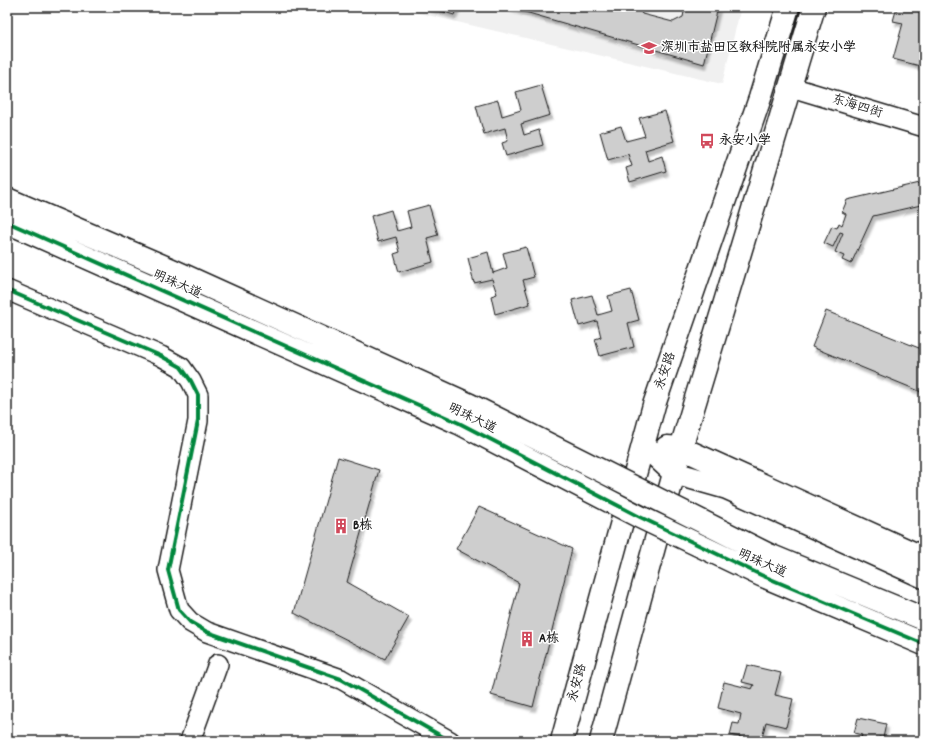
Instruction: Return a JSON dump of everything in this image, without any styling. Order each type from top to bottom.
[{"type":"main road","name":"永安路","points":[[562,741],[654,405],[760,98],[788,7]]},
{"type":"main road","points":[[601,741],[681,448],[814,7]]},
{"type":"main road","name":"明珠大道","points":[[7,198],[172,270],[470,405],[769,555],[924,619]]},
{"type":"main road","name":"明珠大道","points":[[7,222],[459,423],[640,517],[761,575],[924,644]]},
{"type":"main road","points":[[644,445],[681,448],[924,558]]},
{"type":"main road","points":[[644,445],[674,473],[727,488],[924,577]]},
{"type":"street","name":"东海四街","points":[[791,87],[924,127]]},
{"type":"street","points":[[7,290],[161,356],[181,367],[191,381],[198,395],[198,421],[168,570],[179,610],[190,622],[207,632],[341,679],[450,741]]},
{"type":"street","points":[[190,741],[218,664]]},
{"type":"shaded area","name":"深圳市盐田区教科院附属永安小学","points":[[411,7],[741,7],[722,84],[410,11]]},
{"type":"building","points":[[428,7],[457,7],[454,15]]},
{"type":"building","points":[[508,7],[638,7],[642,14],[673,22],[683,17],[685,7],[718,7],[704,64]]},
{"type":"building","points":[[897,7],[924,7],[924,53],[920,66],[893,59],[903,23],[893,21]]},
{"type":"building","points":[[541,85],[550,115],[521,124],[524,135],[539,130],[543,145],[506,156],[502,143],[508,141],[505,128],[484,134],[476,106],[498,100],[502,116],[521,110],[516,92]]},
{"type":"building","points":[[665,111],[674,141],[645,150],[648,161],[662,156],[666,171],[630,182],[626,168],[632,166],[628,154],[608,160],[600,132],[621,126],[626,141],[645,136],[639,118]]},
{"type":"building","points":[[924,182],[924,198],[920,199],[921,205],[873,216],[851,264],[842,260],[844,256],[835,252],[843,233],[840,232],[833,247],[824,243],[832,226],[837,228],[839,223],[842,225],[846,214],[842,212],[847,200]]},
{"type":"building","points":[[429,205],[438,235],[427,238],[433,262],[399,272],[394,254],[400,252],[396,237],[378,242],[371,216],[391,210],[397,231],[411,227],[407,211]]},
{"type":"building","points":[[526,247],[534,277],[523,280],[530,304],[495,314],[491,296],[497,294],[492,279],[474,283],[468,258],[488,252],[493,273],[507,268],[503,253]]},
{"type":"building","points":[[631,290],[639,320],[628,323],[634,347],[600,356],[595,339],[601,337],[597,321],[579,326],[572,300],[592,295],[598,315],[612,311],[608,296]]},
{"type":"building","points":[[826,311],[924,350],[924,393],[812,347]]},
{"type":"building","name":"B栋","points":[[338,457],[379,470],[347,582],[409,617],[385,659],[294,613]]},
{"type":"building","name":"A栋","points":[[479,507],[572,549],[533,707],[491,695],[519,583],[456,549]]},
{"type":"building","points":[[747,665],[781,673],[775,695],[793,699],[786,727],[766,722],[761,741],[730,735],[733,723],[739,724],[741,714],[718,708],[724,682],[752,689],[754,685],[742,682]]},
{"type":"building","points":[[858,718],[886,724],[883,738],[879,737],[878,741],[860,741],[862,735],[854,733]]},
{"type":"cycle path","points":[[7,222],[459,423],[640,517],[761,575],[924,644]]},
{"type":"cycle path","points":[[7,290],[161,356],[181,367],[191,381],[198,395],[198,421],[168,570],[179,610],[190,622],[207,632],[341,679],[450,741]]},
{"type":"place","name":"深圳市盐田区教科院附属永安小学","points":[[649,48]]},
{"type":"place","name":"永安小学","points":[[707,141]]},
{"type":"place","name":"B栋","points":[[341,526]]},
{"type":"place","name":"A栋","points":[[527,639]]}]
